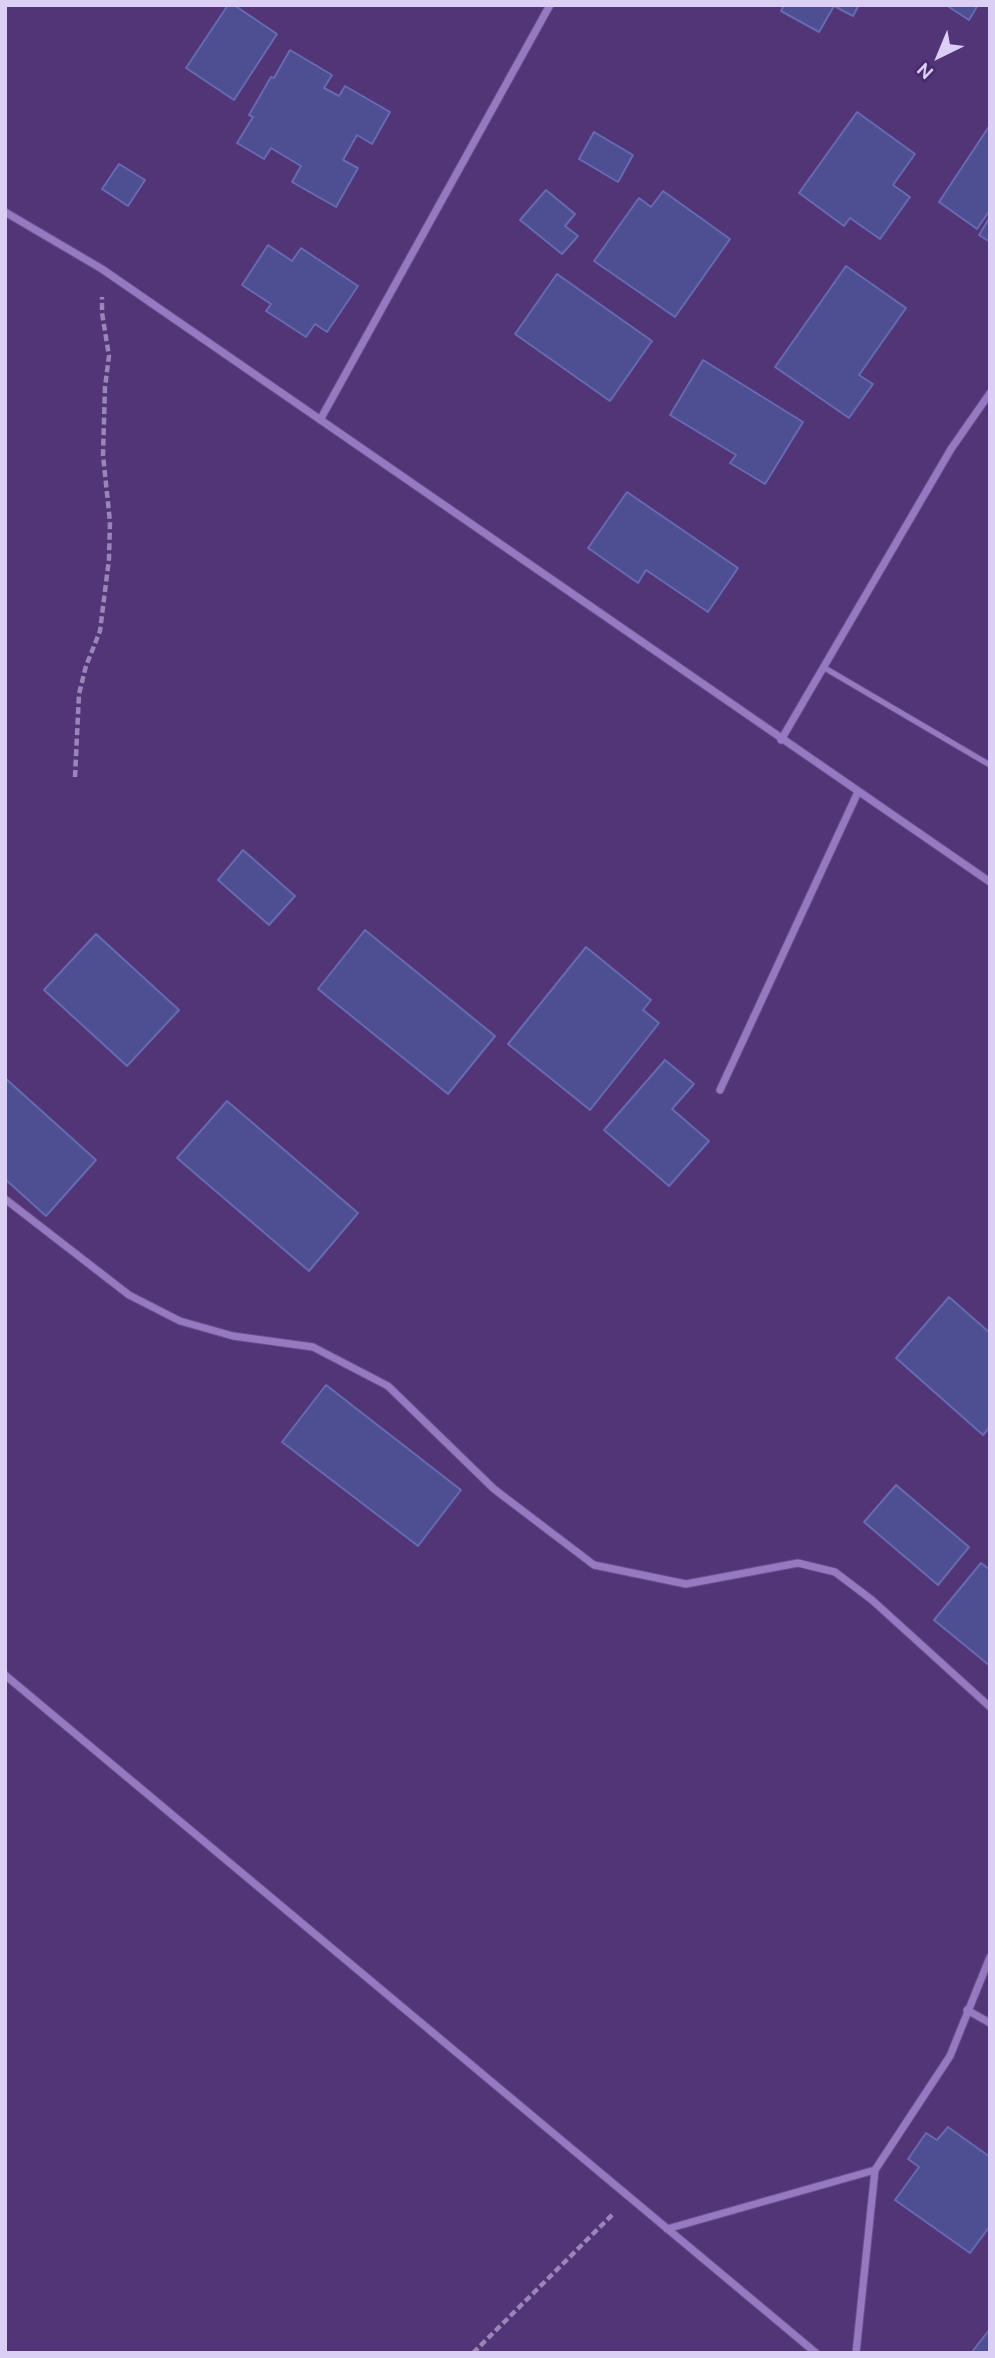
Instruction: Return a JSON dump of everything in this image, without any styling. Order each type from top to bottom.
[{"type":"street","points":[[320,420],[550,5]]},
{"type":"street","points":[[5,212],[102,270],[990,883]]},
{"type":"street","points":[[781,740],[951,449],[990,393]]},
{"type":"street","points":[[720,1090],[858,792]]},
{"type":"street","points":[[5,1199],[129,1295],[180,1321],[233,1336],[313,1347],[388,1386],[494,1489],[594,1565],[686,1584],[798,1563],[835,1572],[872,1600],[990,1707]]},
{"type":"street","points":[[5,1675],[816,2353]]},
{"type":"street","points":[[856,2353],[874,2170],[950,2056],[990,1957]]},
{"type":"street","points":[[967,2010],[990,2023]]},
{"type":"street","points":[[667,2230],[874,2170]]},
{"type":"lane","points":[[823,667],[990,765]]},
{"type":"path","points":[[75,777],[79,694],[86,666],[100,631],[109,559],[110,522],[103,455],[109,356],[102,313],[102,270]]},
{"type":"path","points":[[473,2353],[630,2198]]},
{"type":"building","points":[[228,5],[234,5],[277,34],[234,100],[186,68]]},
{"type":"building","points":[[784,5],[859,5],[853,16],[834,6],[819,32],[781,11]]},
{"type":"building","points":[[946,5],[978,5],[969,20]]},
{"type":"building","points":[[290,50],[332,75],[324,88],[339,96],[345,86],[390,112],[372,144],[357,135],[343,160],[358,168],[336,207],[292,182],[301,166],[271,148],[264,159],[237,143],[253,117],[249,115]]},
{"type":"building","points":[[857,112],[915,154],[893,185],[910,197],[880,239],[850,218],[844,226],[799,193]]},
{"type":"building","points":[[990,125],[990,210],[977,229],[939,202]]},
{"type":"building","points":[[594,132],[633,155],[618,182],[579,159]]},
{"type":"building","points":[[119,164],[145,180],[128,206],[102,189]]},
{"type":"building","points":[[546,190],[575,214],[565,226],[578,236],[562,254],[520,220]]},
{"type":"building","points":[[663,191],[730,239],[675,317],[594,261],[639,198],[651,207]]},
{"type":"building","points":[[990,217],[990,242],[979,235]]},
{"type":"building","points":[[268,245],[292,261],[301,248],[358,286],[327,332],[315,324],[306,337],[266,311],[271,304],[242,285]]},
{"type":"building","points":[[846,266],[906,308],[859,375],[873,384],[849,418],[775,367]]},
{"type":"building","points":[[557,274],[652,341],[610,401],[515,334]]},
{"type":"building","points":[[703,360],[803,422],[765,484],[730,463],[736,455],[670,415]]},
{"type":"building","points":[[627,492],[738,568],[708,612],[646,570],[638,583],[588,548]]},
{"type":"building","points":[[243,850],[295,896],[269,925],[218,880]]},
{"type":"building","points":[[365,930],[495,1036],[448,1094],[318,989]]},
{"type":"building","points":[[96,934],[179,1010],[127,1066],[44,990]]},
{"type":"building","points":[[586,947],[651,1000],[643,1010],[659,1023],[590,1110],[508,1044]]},
{"type":"building","points":[[665,1060],[694,1084],[672,1109],[709,1141],[669,1186],[604,1130]]},
{"type":"building","points":[[5,1078],[96,1160],[46,1216],[5,1179]]},
{"type":"building","points":[[227,1101],[358,1213],[309,1271],[177,1158]]},
{"type":"building","points":[[949,1297],[990,1333],[990,1427],[983,1435],[896,1358]]},
{"type":"building","points":[[326,1385],[461,1490],[418,1546],[282,1442]]},
{"type":"building","points":[[896,1485],[969,1547],[938,1585],[864,1522]]},
{"type":"building","points":[[981,1563],[990,1570],[990,1666],[934,1620]]},
{"type":"building","points":[[948,2127],[990,2157],[990,2226],[970,2253],[895,2200],[919,2167],[908,2159],[926,2133],[937,2140]]},
{"type":"building","points":[[990,2329],[990,2353],[971,2353]]}]
